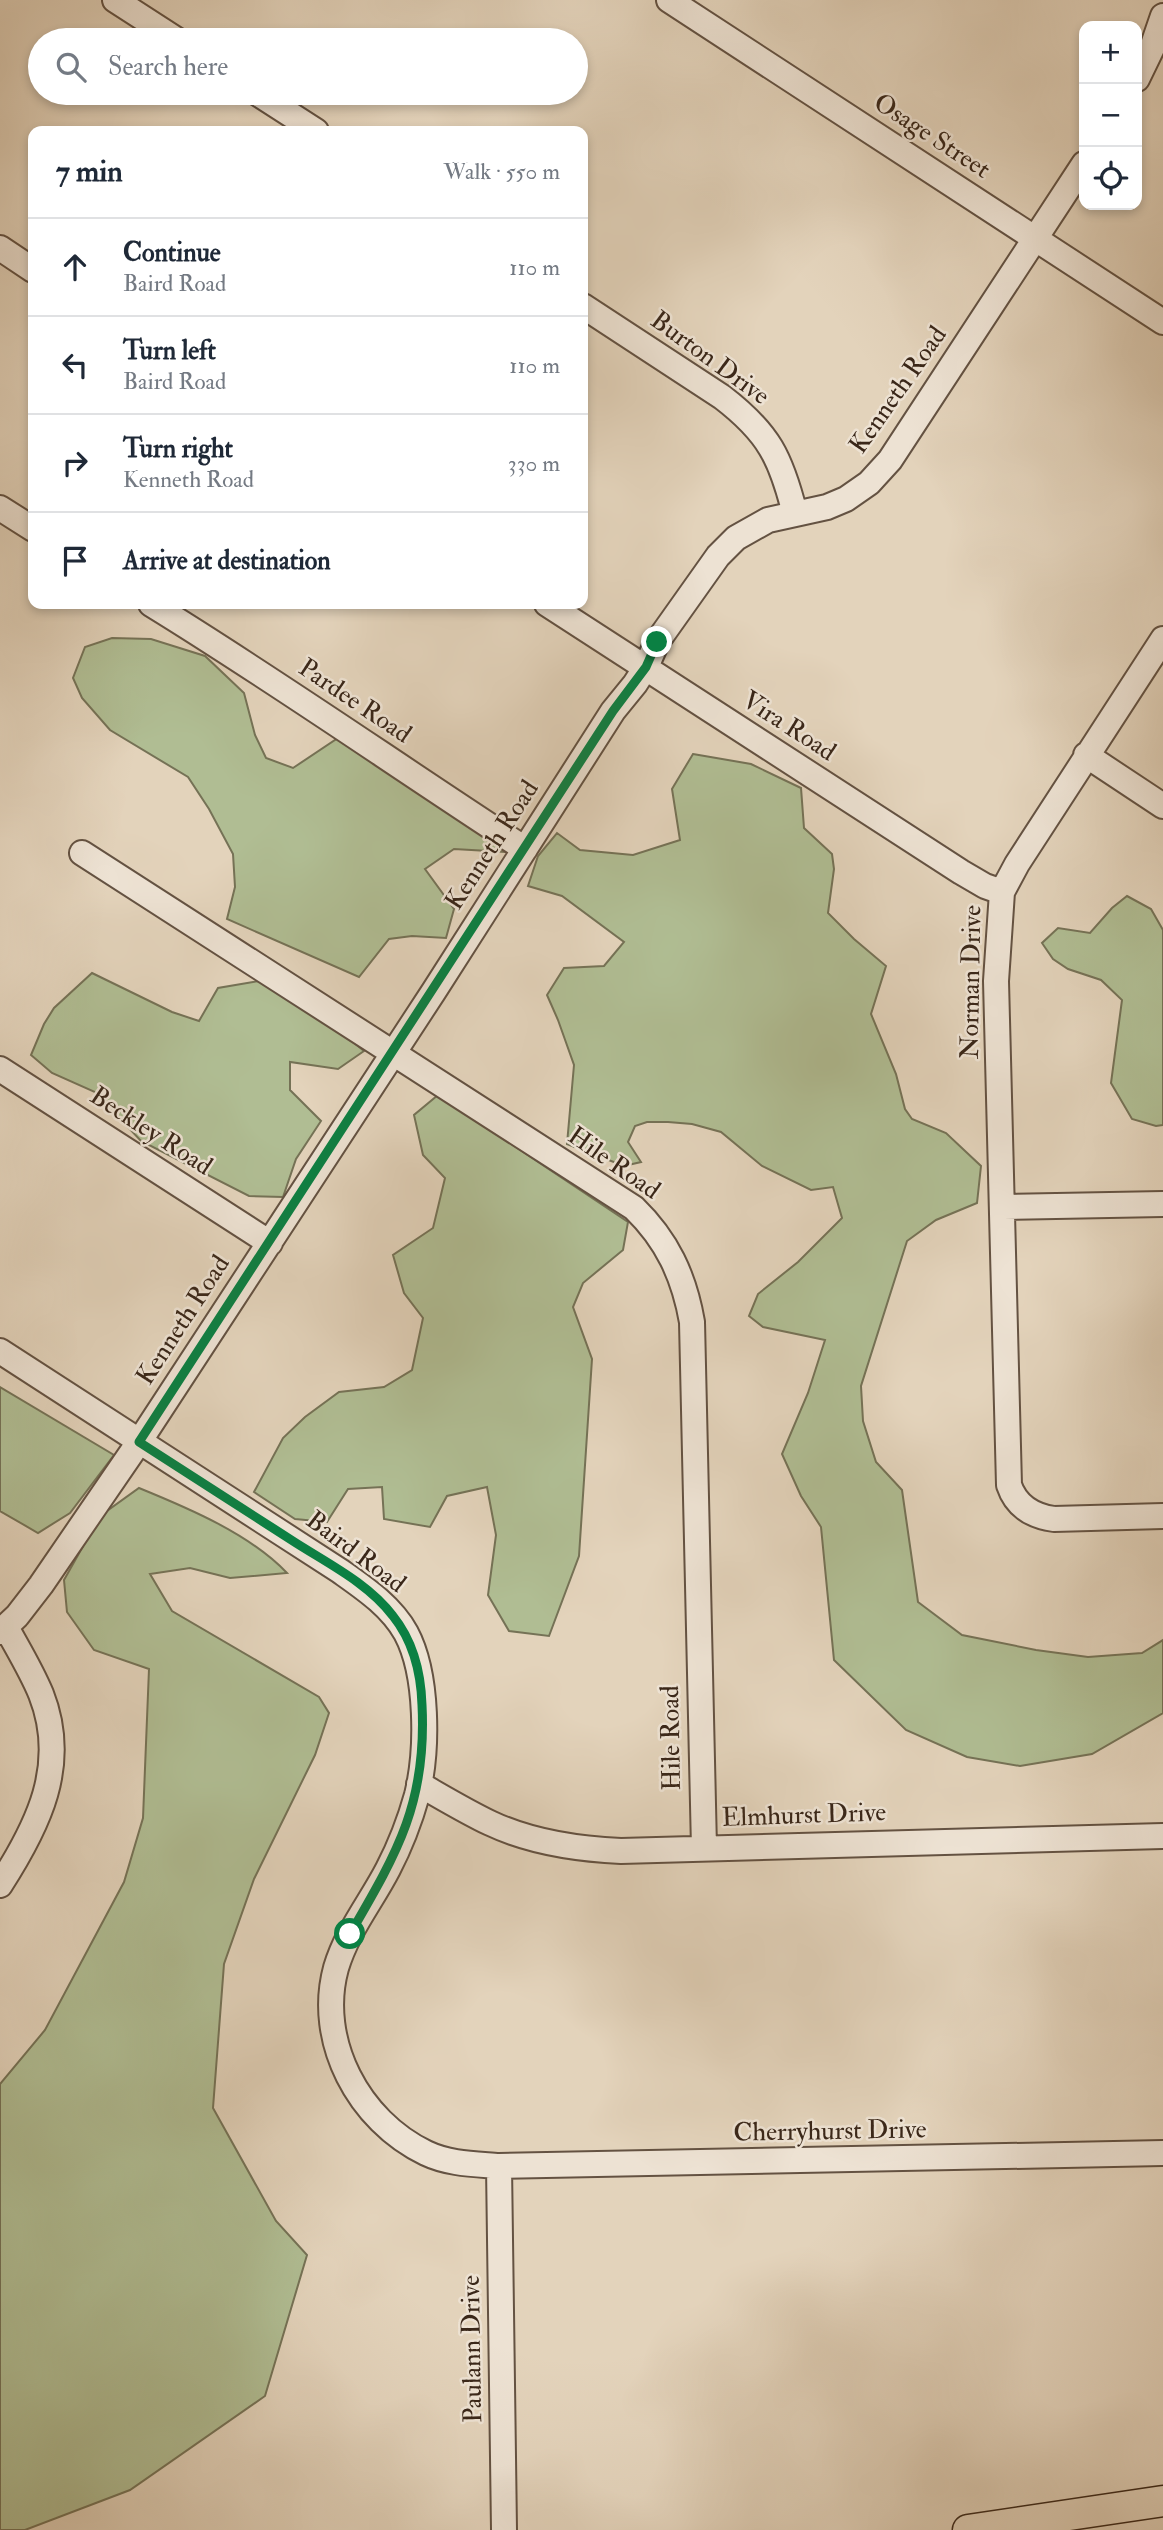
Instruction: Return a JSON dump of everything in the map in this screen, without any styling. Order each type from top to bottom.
[{"type":"main road","points":[[968,2530],[1163,2501]]},
{"type":"street","points":[[115,0],[158,28]]},
{"type":"street","name":"Osage Street","points":[[669,0],[1163,322]]},
{"type":"street","points":[[1142,69],[1163,16]]},
{"type":"street","points":[[276,105],[308,126]]},
{"type":"street","name":"Kenneth Road","points":[[3,1630],[41,1585],[139,1442],[613,711],[646,667],[657,642],[718,556],[751,528],[768,520],[846,499],[869,483],[890,460],[1079,171]]},
{"type":"street","points":[[0,248],[28,267]]},
{"type":"street","name":"Burton Drive","points":[[588,309],[743,413],[772,446],[783,471],[795,514]]},
{"type":"street","points":[[0,508],[28,526]]},
{"type":"street","name":"Pardee Road","points":[[159,609],[257,669],[383,757],[525,849]]},
{"type":"street","name":"Vira Road","points":[[555,609],[961,872],[1002,892]]},
{"type":"street","name":"Norman Drive","points":[[1163,639],[1086,755],[1002,892],[996,981],[1004,1207],[1009,1485],[1016,1501],[1041,1518],[1163,1516]]},
{"type":"street","points":[[1086,755],[1163,806]]},
{"type":"street","name":"Hile Road","points":[[82,853],[394,1051],[634,1208],[659,1235],[678,1270],[688,1299],[692,1322],[704,1848]]},
{"type":"street","name":"Beckley Road","points":[[0,1069],[270,1243]]},
{"type":"street","points":[[1004,1207],[1163,1204]]},
{"type":"street","name":"Baird Road","points":[[0,1352],[340,1571],[392,1613],[406,1633],[415,1657],[421,1689],[423,1755],[419,1784],[407,1825],[388,1869],[350,1934],[340,1957],[332,1987],[333,2026],[340,2056],[355,2091],[397,2136],[427,2153],[455,2163],[499,2166]]},
{"type":"street","points":[[0,1885],[37,1822],[45,1799],[51,1753],[42,1696],[30,1669],[3,1630]]},
{"type":"street","name":"Elmhurst Drive","points":[[419,1784],[491,1824],[564,1846],[621,1851],[1163,1836]]},
{"type":"street","name":"Cherryhurst Drive","points":[[499,2166],[1163,2153]]},
{"type":"street","name":"Paulann Drive","points":[[499,2166],[504,2530]]},
{"type":"green space","points":[[112,638],[151,639],[205,656],[244,693],[255,735],[266,758],[293,768],[338,738],[507,852],[454,849],[425,869],[454,909],[446,938],[412,936],[389,939],[359,977],[227,919],[235,887],[233,854],[209,809],[188,777],[110,730],[82,698],[73,678],[85,647]]},
{"type":"green space","points":[[693,754],[751,764],[801,788],[804,828],[832,854],[834,869],[828,913],[886,966],[871,1014],[896,1074],[905,1109],[912,1119],[946,1133],[981,1166],[977,1203],[936,1220],[907,1241],[861,1386],[863,1421],[876,1462],[902,1490],[918,1602],[962,1635],[1088,1657],[1142,1653],[1163,1640],[1163,1713],[1092,1754],[1020,1766],[967,1757],[906,1730],[834,1660],[821,1527],[801,1496],[782,1454],[808,1393],[825,1340],[763,1327],[749,1316],[758,1294],[798,1262],[842,1218],[833,1187],[811,1190],[762,1166],[721,1132],[692,1124],[647,1122],[635,1126],[628,1142],[641,1162],[624,1166],[567,1144],[574,1065],[547,995],[564,968],[604,966],[624,942],[562,896],[528,886],[538,856],[557,833],[580,850],[633,855],[680,840],[672,789]]},
{"type":"green space","points":[[1127,896],[1151,909],[1163,930],[1163,1125],[1156,1126],[1132,1119],[1111,1083],[1122,1000],[1101,980],[1068,969],[1053,959],[1042,943],[1058,928],[1090,933],[1112,908]]},
{"type":"green space","points":[[92,973],[172,1012],[199,1021],[218,988],[259,981],[336,1028],[364,1051],[338,1069],[290,1062],[290,1090],[321,1121],[296,1159],[283,1197],[249,1196],[141,1141],[95,1092],[52,1073],[31,1055],[54,1008]]},
{"type":"green space","points":[[438,1095],[628,1222],[623,1250],[583,1283],[573,1307],[592,1359],[579,1556],[549,1636],[509,1631],[488,1595],[496,1535],[487,1487],[447,1496],[430,1527],[384,1519],[382,1487],[348,1489],[327,1522],[295,1519],[254,1492],[283,1438],[305,1417],[339,1392],[384,1387],[412,1370],[423,1318],[404,1293],[393,1255],[433,1228],[445,1178],[423,1155],[414,1115]]},
{"type":"green space","points":[[0,1387],[114,1455],[70,1513],[38,1533],[0,1511]]},
{"type":"green space","points":[[139,1488],[218,1523],[255,1546],[287,1573],[230,1578],[190,1568],[150,1574],[172,1611],[319,1697],[329,1713],[315,1755],[254,1879],[224,1964],[213,2108],[276,2221],[307,2255],[265,2396],[130,2490],[25,2530],[0,2530],[0,2084],[45,2030],[124,1882],[143,1818],[149,1669],[94,1650],[67,1612],[64,1580],[100,1516]]},
{"type":"route","points":[[350,1934],[388,1869],[418,1793],[423,1755],[421,1689],[415,1657],[406,1633],[392,1613],[340,1571],[139,1442],[434,991],[613,711],[635,684],[657,642]]}]
